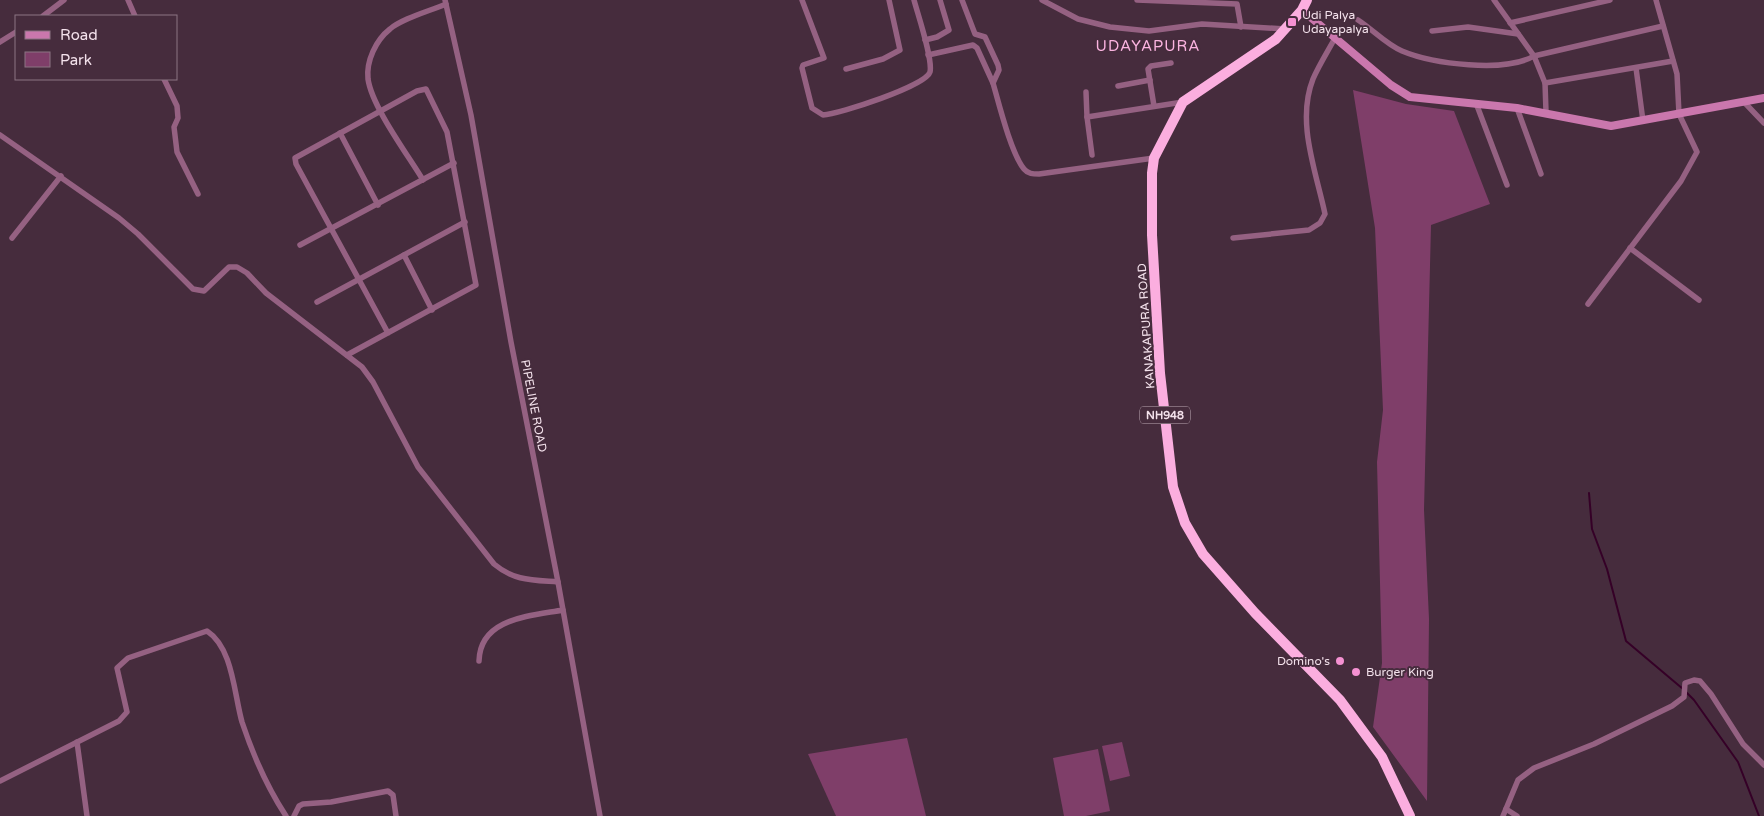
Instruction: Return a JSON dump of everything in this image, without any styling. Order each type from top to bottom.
[{"type":"highway","name":"KANAKAPURA ROAD","points":[[1307,0],[1302,10],[1287,29],[1263,50],[1183,102],[1154,158],[1152,173],[1152,235],[1160,373],[1173,487],[1185,523],[1203,554],[1350,713],[1382,757],[1410,816]]},
{"type":"street","points":[[44,15],[64,0]]},
{"type":"street","points":[[128,0],[135,15]]},
{"type":"street","points":[[802,0],[824,58],[803,65],[802,68],[812,108],[818,112],[829,114],[919,83],[926,78],[930,71],[928,55],[914,0]]},
{"type":"street","points":[[846,69],[884,59],[900,50],[889,0]]},
{"type":"street","points":[[925,40],[937,37],[949,30],[940,0]]},
{"type":"street","points":[[962,0],[975,34],[985,37],[998,65],[999,70],[993,83]]},
{"type":"street","points":[[1042,0],[1078,18],[1110,27],[1149,31],[1202,24],[1287,29]]},
{"type":"street","points":[[1137,0],[1237,4],[1241,27]]},
{"type":"street","points":[[1494,0],[1534,56],[1545,83],[1546,112]]},
{"type":"street","points":[[1510,23],[1610,0]]},
{"type":"street","points":[[1588,304],[1694,161],[1697,152],[1694,142],[1679,114],[1677,74],[1656,0]]},
{"type":"street","points":[[423,180],[382,111],[369,82],[368,68],[381,37],[392,27],[446,2]]},
{"type":"street","name":"PIPELINE ROAD","points":[[446,2],[471,115],[511,342],[558,582],[600,816]]},
{"type":"street","points":[[1302,10],[1391,85],[1410,97],[1546,112],[1611,126],[1764,98]]},
{"type":"street","points":[[1358,20],[1401,51],[1464,66],[1524,62],[1534,56],[1663,26]]},
{"type":"street","points":[[1432,32],[1478,28],[1518,34]]},
{"type":"street","points":[[0,42],[15,33]]},
{"type":"street","points":[[1233,238],[1309,230],[1320,223],[1325,214],[1306,129],[1306,106],[1313,79],[1335,38]]},
{"type":"street","points":[[928,55],[973,45],[977,48],[993,83],[1018,158],[1025,170],[1030,174],[1154,158]]},
{"type":"street","points":[[1545,83],[1673,61]]},
{"type":"street","points":[[1154,106],[1148,69],[1151,66],[1171,62]]},
{"type":"street","points":[[1636,68],[1643,120]]},
{"type":"street","points":[[164,80],[177,106],[178,118],[174,127],[177,152],[198,194]]},
{"type":"street","points":[[1118,86],[1150,80]]},
{"type":"street","points":[[347,355],[432,310],[476,285],[447,132],[426,89],[417,91],[296,158],[296,164],[388,333]]},
{"type":"street","points":[[1086,92],[1092,155]]},
{"type":"street","points":[[1087,117],[1183,102]]},
{"type":"street","points":[[1744,102],[1764,123]]},
{"type":"street","points":[[1476,103],[1507,185]]},
{"type":"street","points":[[1517,108],[1541,174]]},
{"type":"street","points":[[340,133],[378,205]]},
{"type":"street","points":[[0,135],[61,176],[138,234],[193,290],[204,291],[228,267],[237,267],[247,273],[266,293],[362,367],[373,382],[418,467],[494,564],[505,573],[521,580],[558,582]]},
{"type":"street","points":[[300,246],[454,163]]},
{"type":"street","points":[[12,238],[61,176]]},
{"type":"street","points":[[317,302],[464,222]]},
{"type":"street","points":[[1630,248],[1699,300]]},
{"type":"street","points":[[404,255],[432,310]]},
{"type":"street","points":[[480,661],[480,650],[483,641],[494,630],[520,618],[563,610]]},
{"type":"street","points":[[0,781],[119,721],[127,712],[116,668],[128,658],[207,631],[216,637],[232,673],[242,721],[260,770],[286,816]]},
{"type":"street","points":[[1503,816],[1518,780],[1534,768],[1594,744],[1672,706],[1684,697],[1685,683],[1694,680],[1700,681],[1711,694],[1743,744],[1764,765]]},
{"type":"street","points":[[77,742],[87,816]]},
{"type":"street","points":[[294,816],[299,806],[303,804],[330,802],[388,791],[393,794],[396,816]]},
{"type":"street","points":[[1506,809],[1517,816]]},
{"type":"green space","points":[[1353,90],[1406,104],[1454,111],[1490,204],[1431,225],[1424,510],[1429,619],[1427,801],[1373,727],[1382,663],[1377,462],[1383,410],[1375,228]]},
{"type":"green space","points":[[907,738],[926,816],[836,816],[808,754]]},
{"type":"green space","points":[[1122,742],[1130,776],[1110,781],[1102,746]]},
{"type":"green space","points":[[1098,749],[1110,811],[1086,816],[1064,816],[1053,758]]},
{"type":"waterway","points":[[1589,493],[1592,529],[1607,569],[1626,641],[1683,689]]},
{"type":"waterway","points":[[1686,692],[1694,700],[1738,762],[1759,816]]},
{"type":"place","name":"Udi Palya Udayapalya","points":[[1292,22]]},
{"type":"place","name":"Domino's","points":[[1340,661]]},
{"type":"place","name":"Burger King","points":[[1356,672]]},
{"type":"district","name":"UDAYAPURA","points":[[1148,46]]}]
